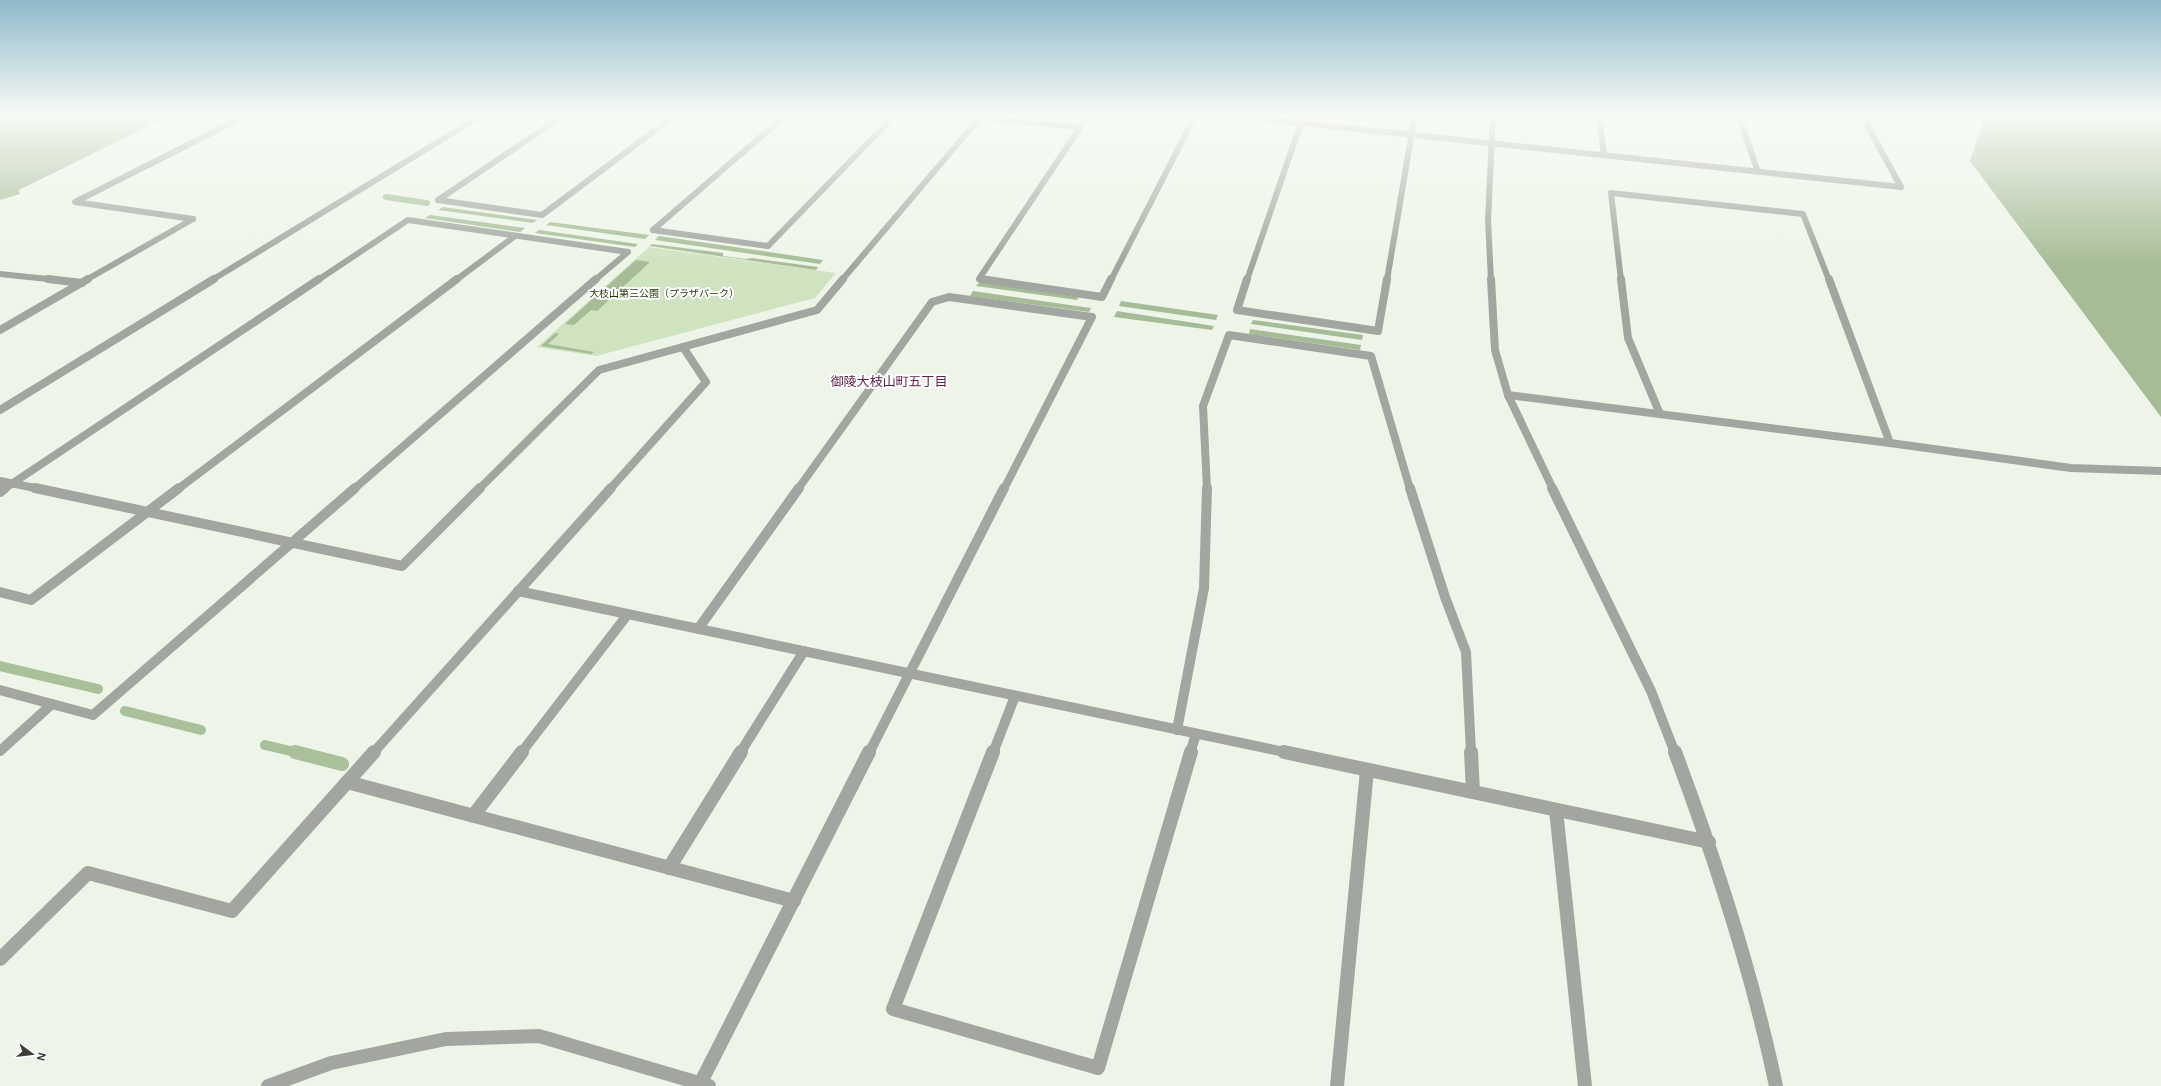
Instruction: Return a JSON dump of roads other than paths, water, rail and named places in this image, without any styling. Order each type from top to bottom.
[{"type":"street","points":[[0,330],[192,219],[75,202],[149,165]]},
{"type":"street","points":[[0,410],[401,165]]},
{"type":"street","points":[[491,165],[438,200],[542,215],[609,165]]},
{"type":"street","points":[[729,165],[654,230],[768,246],[847,165]]},
{"type":"street","points":[[0,482],[402,566],[600,370],[817,310],[941,165]]},
{"type":"street","points":[[1055,165],[979,279],[1102,297],[1170,165]]},
{"type":"street","points":[[1287,165],[1237,310],[1378,331],[1407,165]]},
{"type":"street","points":[[1491,165],[1488,220],[1495,350],[1508,395],[1651,691],[1709,842],[1763,1023],[1776,1086]]},
{"type":"street","points":[[1692,165],[1901,187],[1889,165]]},
{"type":"street","points":[[1755,165],[1758,172]]},
{"type":"street","points":[[1660,414],[1628,338],[1611,193],[1803,214],[1818,250],[1890,443]]},
{"type":"street","points":[[0,492],[408,220],[628,252],[94,715],[0,690]]},
{"type":"street","points":[[0,592],[31,600],[515,236]]},
{"type":"street","points":[[0,274],[82,282]]},
{"type":"street","points":[[268,1086],[331,1062],[446,1039],[539,1036],[703,1085],[794,901],[1092,317],[949,297],[932,302],[698,629]]},
{"type":"street","points":[[1176,730],[1204,588],[1207,500],[1204,406],[1229,335],[1371,356],[1414,503],[1445,597],[1466,652],[1472,792]]},
{"type":"street","points":[[0,958],[88,873],[232,911],[706,382],[683,347]]},
{"type":"street","points":[[1508,395],[1890,443],[2071,468],[2161,470]]},
{"type":"street","points":[[518,591],[1709,842]]},
{"type":"street","points":[[473,816],[628,614]]},
{"type":"street","points":[[669,868],[804,651]]},
{"type":"street","points":[[1014,696],[893,1009],[1098,1068],[1196,734]]},
{"type":"street","points":[[0,751],[52,704]]},
{"type":"street","points":[[1337,1086],[1368,770]]},
{"type":"street","points":[[347,782],[794,901]]},
{"type":"street","points":[[1556,810],[1585,1086]]},
{"type":"waterway","points":[[386,197],[427,203]]},
{"type":"waterway","points":[[0,666],[98,689]]},
{"type":"waterway","points":[[125,711],[201,730]]},
{"type":"waterway","points":[[265,745],[298,753]]},
{"type":"waterway","points":[[298,753],[342,764]]},
{"type":"district","name":"御陵大枝山町五丁目","points":[[889,381]]},
{"type":"park label","name":"大枝山第三公園（プラザパーク）","points":[[664,293]]}]
